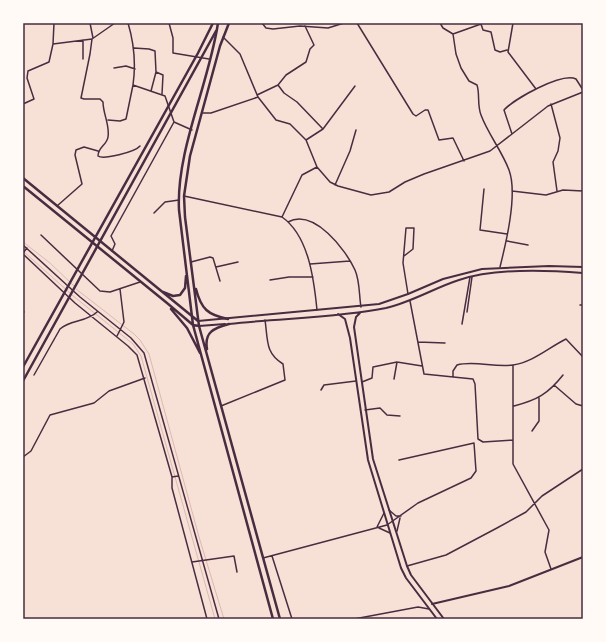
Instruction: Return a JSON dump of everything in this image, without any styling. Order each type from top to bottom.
[{"type":"main road","points":[[23,366],[198,53],[213,23]]},
{"type":"main road","points":[[219,23],[211,60],[184,162],[179,200],[193,324],[274,619]]},
{"type":"main road","points":[[23,380],[204,56],[219,23]]},
{"type":"main road","points":[[229,23],[190,156],[184,196],[185,217],[199,326],[280,619]]},
{"type":"main road","points":[[23,178],[198,321],[361,307],[386,303],[461,273],[500,267],[583,267]]},
{"type":"main road","points":[[23,186],[140,282],[193,324],[199,326],[361,312],[387,308],[445,285],[471,277],[505,273],[583,273]]},
{"type":"main road","points":[[153,285],[173,296],[180,295],[185,288],[186,269]]},
{"type":"main road","points":[[193,281],[202,306],[214,315],[228,319]]},
{"type":"main road","points":[[167,303],[190,334],[205,369]]},
{"type":"main road","points":[[361,312],[356,317],[354,323],[373,459],[406,566],[444,619]]},
{"type":"main road","points":[[338,314],[342,316],[347,324],[368,460],[387,525],[404,574],[437,619]]},
{"type":"main road","points":[[208,361],[206,343],[208,335],[215,328],[229,324]]},
{"type":"main road","points":[[352,354],[358,353]]},
{"type":"main road","points":[[432,604],[509,586],[583,557]]},
{"type":"street","points":[[23,104],[34,99],[27,73],[30,70],[45,65],[49,62],[53,44],[54,23]]},
{"type":"street","points":[[90,23],[92,38],[81,98],[102,100],[108,120],[108,137],[98,151],[98,156],[101,158],[133,151],[140,146]]},
{"type":"street","points":[[53,44],[92,38],[115,23]]},
{"type":"street","points":[[108,120],[120,121],[126,119],[134,85],[134,48],[128,23]]},
{"type":"street","points":[[169,23],[173,53],[211,60]]},
{"type":"street","points":[[262,23],[270,29],[300,26],[335,27],[344,23]]},
{"type":"street","points":[[357,23],[413,114],[416,116],[425,110],[428,110],[439,140],[453,138],[464,161]]},
{"type":"street","points":[[440,23],[443,28],[454,34],[481,24],[483,30],[491,32],[495,50],[500,52],[507,50]]},
{"type":"street","points":[[513,23],[507,50],[536,89]]},
{"type":"street","points":[[202,113],[211,113],[258,96],[278,85],[286,75],[306,62],[310,49],[314,45],[305,26]]},
{"type":"street","points":[[454,34],[456,54],[461,68],[469,81],[477,85],[480,112],[509,171],[512,191],[508,234],[500,267]]},
{"type":"street","points":[[224,37],[240,54],[258,96],[276,120],[290,124],[306,140],[317,167],[335,185],[371,195],[380,195],[392,191],[405,182],[424,174],[485,154],[496,147],[551,104],[583,91],[576,79],[570,77],[536,89],[504,110],[512,134]]},
{"type":"street","points":[[83,40],[83,59]]},
{"type":"street","points":[[134,48],[155,51],[156,72],[151,91]]},
{"type":"street","points":[[114,68],[126,66],[135,69]]},
{"type":"street","points":[[156,72],[163,75],[162,94]]},
{"type":"street","points":[[112,252],[114,244],[111,236],[174,122],[166,98],[162,94],[134,85]]},
{"type":"street","points":[[278,85],[284,93],[297,102],[323,129]]},
{"type":"street","points":[[306,140],[323,129],[355,86]]},
{"type":"street","points":[[551,104],[560,138],[558,151],[552,162],[557,191]]},
{"type":"street","points":[[174,122],[192,130]]},
{"type":"street","points":[[335,185],[350,151],[356,130]]},
{"type":"street","points":[[57,206],[79,188],[83,182],[75,155],[76,150],[84,147],[98,151]]},
{"type":"street","points":[[282,217],[302,175],[317,167]]},
{"type":"street","points":[[484,190],[480,230],[508,234]]},
{"type":"street","points":[[512,191],[546,195],[557,191],[583,192]]},
{"type":"street","points":[[184,196],[282,217],[288,222],[303,247],[310,264],[317,310]]},
{"type":"street","points":[[154,214],[165,202],[179,200]]},
{"type":"street","points":[[288,222],[294,219],[302,220],[326,230],[333,236],[356,272],[361,307]]},
{"type":"street","points":[[404,256],[413,249],[414,228],[406,228],[403,263],[408,294]]},
{"type":"street","points":[[41,236],[96,288],[105,292],[120,289],[140,282]]},
{"type":"street","points":[[507,241],[528,245]]},
{"type":"street","points":[[23,245],[96,312],[138,345],[144,353],[219,619]]},
{"type":"street","points":[[26,249],[23,253],[69,297],[93,315],[135,352],[145,378],[173,477],[172,488],[207,619]]},
{"type":"street","points":[[191,262],[210,257],[213,258],[220,282]]},
{"type":"street","points":[[310,264],[350,261]]},
{"type":"street","points":[[216,267],[238,262]]},
{"type":"street","points":[[270,280],[289,277],[313,277]]},
{"type":"street","points":[[466,312],[471,277]]},
{"type":"street","points":[[462,324],[471,277]]},
{"type":"street","points":[[117,336],[124,322],[120,289]]},
{"type":"street","points":[[410,300],[424,374],[474,381],[480,441],[513,440]]},
{"type":"street","points":[[34,375],[60,329],[93,315],[96,312]]},
{"type":"street","points":[[221,406],[285,380],[283,364],[275,359],[269,351],[265,320]]},
{"type":"street","points":[[453,377],[454,367],[461,364],[513,365],[538,356],[550,347],[566,339],[583,357]]},
{"type":"street","points":[[418,342],[445,344]]},
{"type":"street","points":[[362,382],[372,378],[373,367],[397,362],[422,366]]},
{"type":"street","points":[[394,379],[397,362]]},
{"type":"street","points":[[513,365],[514,464],[535,502],[548,530],[545,552],[551,569]]},
{"type":"street","points":[[514,406],[539,398],[554,386],[563,375]]},
{"type":"street","points":[[23,457],[31,450],[50,415],[94,403],[109,391],[145,378]]},
{"type":"street","points":[[321,390],[324,385],[356,381]]},
{"type":"street","points":[[554,386],[576,404],[583,406]]},
{"type":"street","points":[[532,431],[539,421],[539,398]]},
{"type":"street","points":[[365,410],[380,408],[387,416],[400,416]]},
{"type":"street","points":[[263,558],[387,525],[418,503],[474,476],[476,471],[474,443],[399,460]]},
{"type":"street","points":[[406,566],[440,558],[526,512],[535,502],[583,469]]},
{"type":"street","points":[[173,477],[178,476]]},
{"type":"street","points":[[388,508],[396,516],[401,516]]},
{"type":"street","points":[[377,527],[384,513]]},
{"type":"street","points":[[397,536],[397,528],[401,516]]},
{"type":"street","points":[[377,527],[390,533]]},
{"type":"street","points":[[192,562],[234,556],[237,572]]},
{"type":"street","points":[[272,556],[292,619]]},
{"type":"street","points":[[354,619],[418,607],[429,609]]},
{"type":"waterway","points":[[23,242],[50,263],[74,286]]},
{"type":"waterway","points":[[23,251],[70,293]]},
{"type":"waterway","points":[[76,289],[134,334],[149,354],[199,537],[224,619]]},
{"type":"waterway","points":[[72,295],[133,344],[141,356],[215,619]]}]
